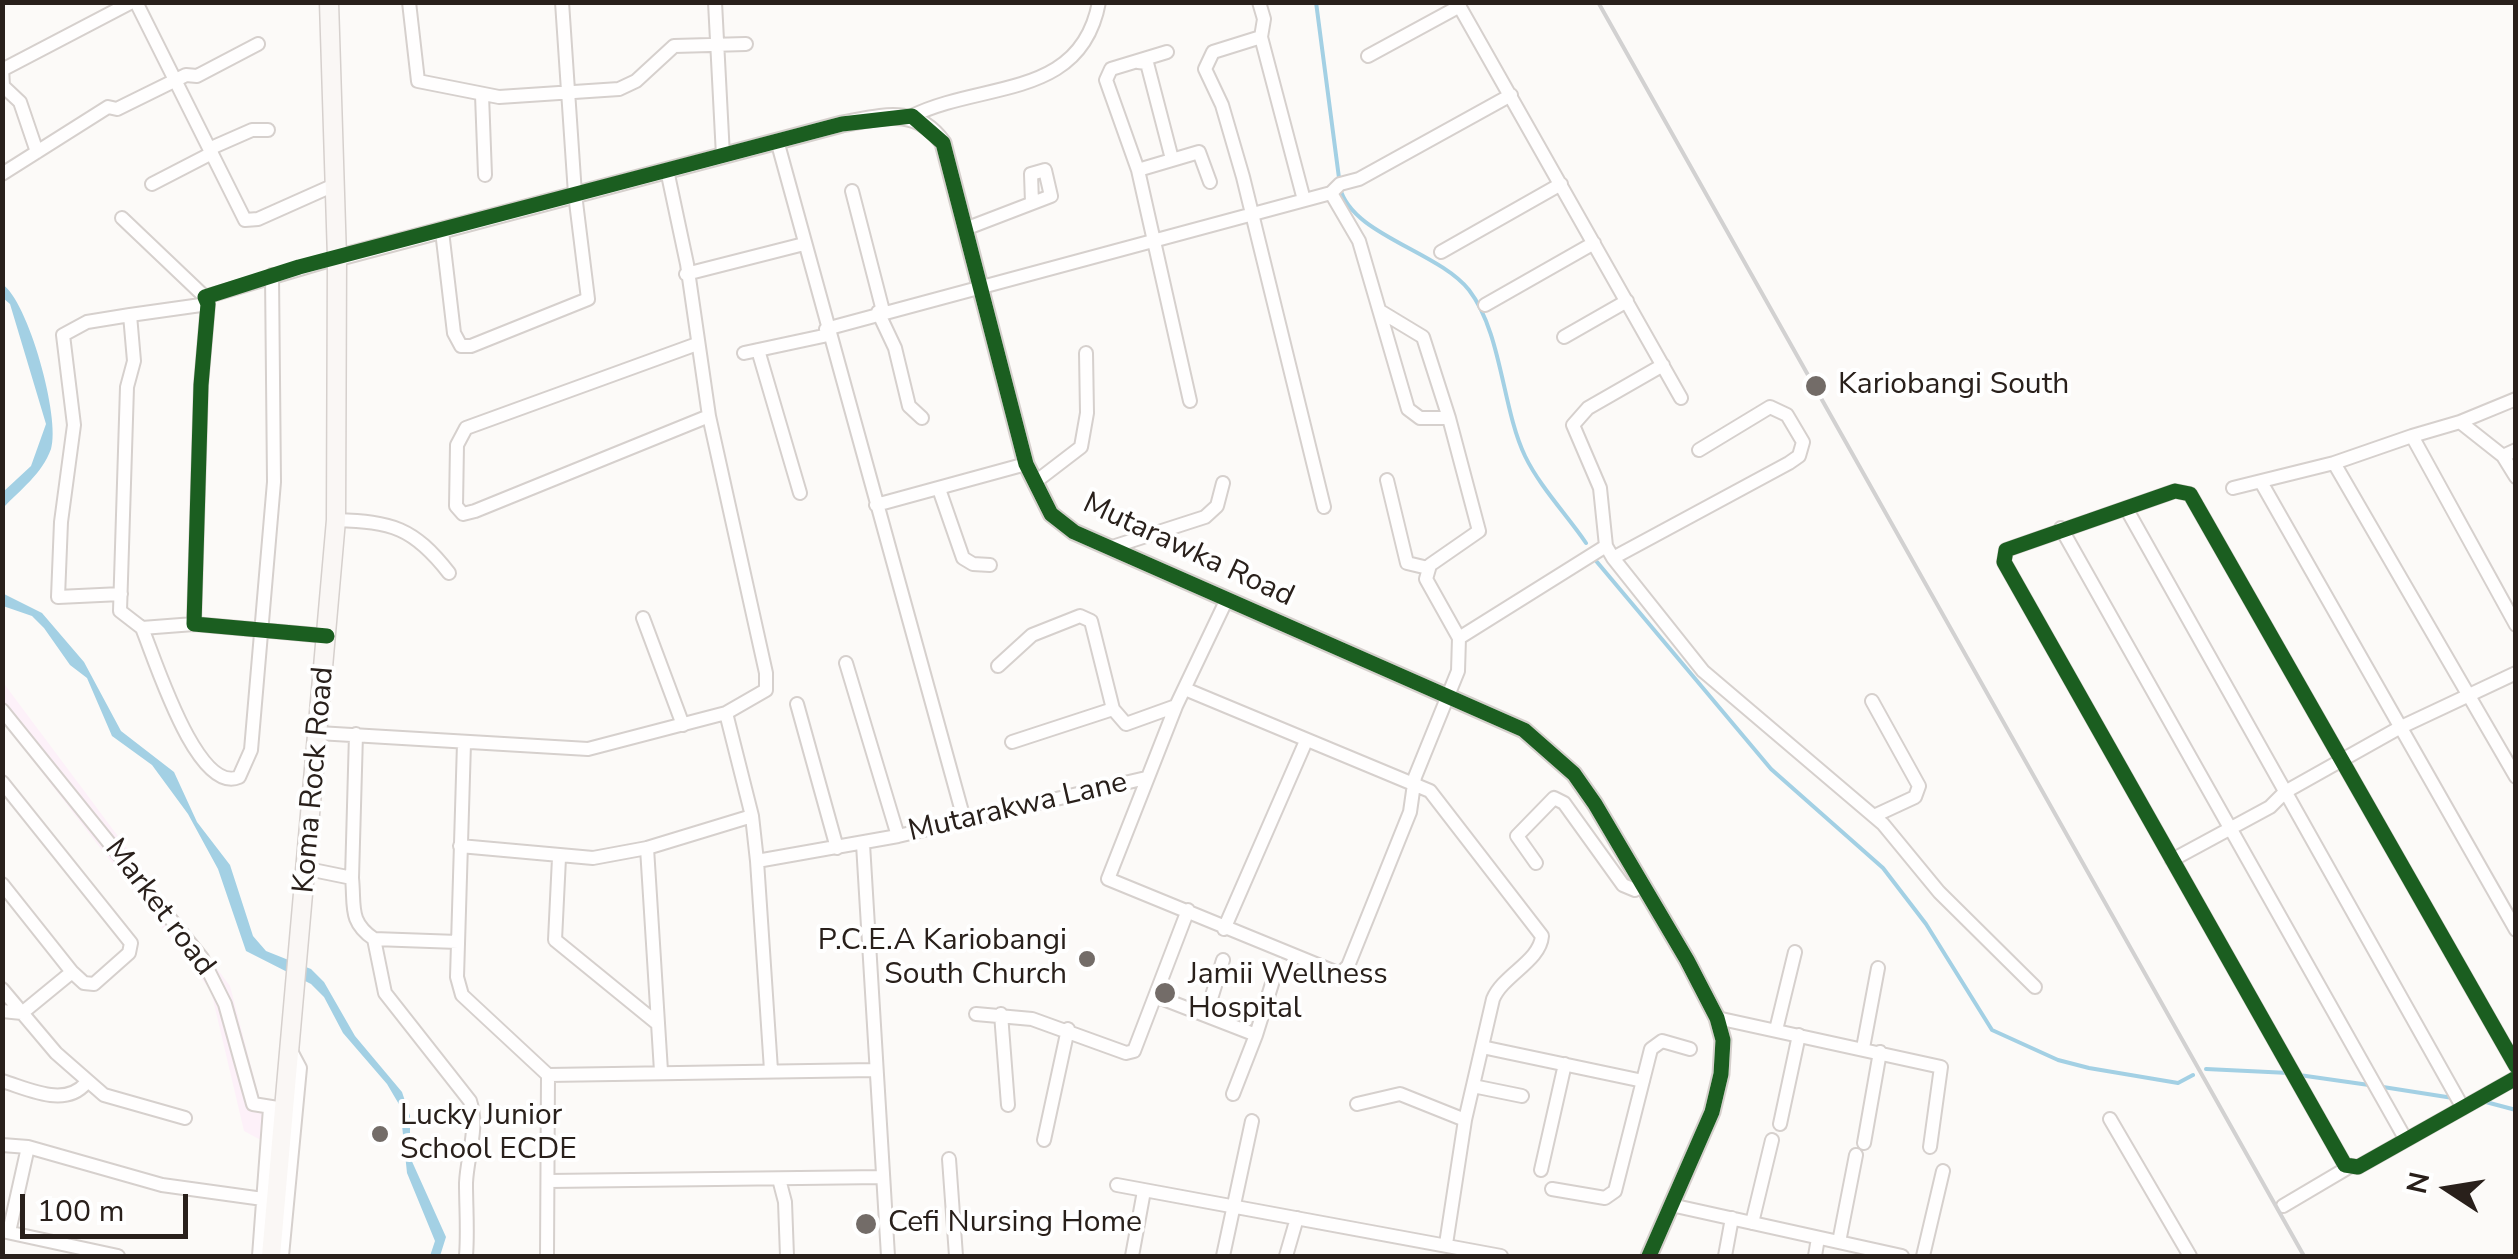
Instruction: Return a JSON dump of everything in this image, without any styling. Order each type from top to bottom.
[{"type":"main road","name":"Koma Rock Road","points":[[271,1256],[277,1108],[291,1051],[296,1008],[336,520],[336,258],[330,2]]},
{"type":"street","points":[[37,152],[20,102],[3,86],[3,69],[134,2],[249,222],[332,186]]},
{"type":"street","points":[[410,2],[418,81],[482,95],[624,88],[674,46],[746,44]]},
{"type":"street","points":[[442,231],[456,342],[471,346],[588,299],[575,194],[562,2]]},
{"type":"street","points":[[715,2],[723,156]]},
{"type":"street","points":[[121,594],[58,597],[61,522],[74,425],[63,335],[87,322],[206,301],[272,275],[842,124],[912,116],[934,105],[1058,70],[1084,44],[1099,2]]},
{"type":"street","points":[[1259,2],[1264,19],[1261,37],[1304,200]]},
{"type":"street","points":[[1368,56],[1458,4],[1682,398]]},
{"type":"street","points":[[1261,37],[1212,52],[1205,69],[1222,105],[1290,359],[1324,507]]},
{"type":"street","points":[[2,174],[108,107],[116,110],[186,75],[197,76],[258,44]]},
{"type":"street","points":[[1167,52],[1112,70],[1106,80],[1138,170],[1190,401]]},
{"type":"street","points":[[1135,62],[1147,63],[1172,158]]},
{"type":"street","points":[[482,95],[485,175]]},
{"type":"street","points":[[800,492],[751,351],[827,332],[880,312],[1331,193],[1340,184],[1359,179],[1511,95]]},
{"type":"street","name":"Mutarawka Road","points":[[912,116],[943,143],[1026,464],[1051,514],[1065,527],[1108,548],[1524,730],[1555,755],[1596,804],[1717,1018],[1723,1057],[1717,1094],[1650,1256]]},
{"type":"street","points":[[152,184],[252,130],[268,130]]},
{"type":"street","points":[[778,144],[964,819]]},
{"type":"street","points":[[1138,170],[1200,152],[1210,182]]},
{"type":"street","points":[[318,733],[588,750],[726,713],[759,697],[768,680],[709,416],[667,170]]},
{"type":"street","points":[[1441,252],[1561,184]]},
{"type":"street","points":[[852,191],[880,312],[895,348],[909,406],[922,418]]},
{"type":"street","points":[[1331,193],[1359,242],[1408,410],[1420,418],[1449,418]]},
{"type":"street","points":[[965,228],[1032,203]]},
{"type":"street","points":[[122,218],[206,301],[194,624]]},
{"type":"street","points":[[1486,305],[1594,243]]},
{"type":"street","points":[[686,274],[804,244]]},
{"type":"street","points":[[130,315],[134,361],[127,388],[120,611],[142,628],[190,742],[211,774],[226,780],[239,777],[248,763],[264,633],[274,482],[272,275]]},
{"type":"street","points":[[1564,337],[1627,300]]},
{"type":"street","points":[[1146,778],[1108,879],[1340,974],[1348,966],[1410,812],[1411,787],[1458,671],[1459,638],[1426,579],[1428,568],[1477,534],[1479,528],[1424,337],[1380,311]]},
{"type":"street","points":[[696,344],[462,430],[457,445],[456,506],[463,514],[475,511],[709,416]]},
{"type":"street","points":[[1034,483],[1082,446],[1087,413],[1086,353]]},
{"type":"street","points":[[1663,365],[1575,419],[1574,430],[1600,488],[1609,552],[1721,689],[1874,816],[1940,892],[2034,987]]},
{"type":"street","points":[[2233,488],[2334,462],[2460,422],[2516,399]]},
{"type":"street","points":[[1459,638],[1609,552],[1789,463],[1799,456],[1803,442],[1787,414],[1770,408],[1699,450]]},
{"type":"street","points":[[2460,422],[2509,453],[2516,477]]},
{"type":"street","points":[[2412,436],[2516,625]]},
{"type":"street","points":[[2334,462],[2516,778]]},
{"type":"street","points":[[876,505],[1026,464]]},
{"type":"street","points":[[1386,480],[1407,563],[1428,568]]},
{"type":"street","points":[[2261,482],[2516,930]]},
{"type":"street","points":[[1108,548],[1205,518],[1217,506],[1223,483]]},
{"type":"street","points":[[939,488],[964,558],[972,564],[990,565]]},
{"type":"street","points":[[2349,1167],[2340,1160],[2004,562],[2006,550],[2175,491],[2190,494],[2516,1066]]},
{"type":"street","points":[[2126,508],[2463,1108]]},
{"type":"street","points":[[336,520],[397,526],[416,538],[448,573]]},
{"type":"street","points":[[2061,528],[2406,1140]]},
{"type":"street","name":"Mutarakwa Lane","points":[[757,861],[863,844],[1146,778],[1226,601]]},
{"type":"street","points":[[643,618],[683,725]]},
{"type":"street","points":[[998,666],[1038,632],[1087,618],[1114,709],[1128,725],[1176,706]]},
{"type":"street","points":[[142,628],[194,624],[327,636]]},
{"type":"street","points":[[846,662],[898,836]]},
{"type":"street","points":[[2172,860],[2270,807],[2286,792],[2398,728],[2516,673]]},
{"type":"street","points":[[1185,689],[1411,787],[1430,791],[1542,936],[1540,948],[1496,990],[1465,1120],[1452,1249]]},
{"type":"street","points":[[1872,701],[1919,786],[1915,797],[1874,816]]},
{"type":"street","points":[[797,704],[836,848]]},
{"type":"street","points":[[1012,742],[1114,709]]},
{"type":"street","name":"Market road","points":[[3,710],[202,958],[225,1004],[251,1101],[277,1108]]},
{"type":"street","points":[[726,713],[752,816],[772,1070]]},
{"type":"street","points":[[356,734],[352,915],[358,928],[374,939],[458,942]]},
{"type":"street","points":[[1224,929],[1306,741]]},
{"type":"street","points":[[464,743],[456,977],[462,995],[548,1075],[875,1070]]},
{"type":"street","points":[[2,782],[132,943],[130,953],[94,984],[84,984],[2,884]]},
{"type":"street","points":[[1536,863],[1517,836],[1554,798],[1564,802],[1623,885],[1635,890],[1643,885]]},
{"type":"street","points":[[460,846],[559,858],[593,858],[647,848],[752,816]]},
{"type":"street","points":[[863,844],[888,1256]]},
{"type":"street","points":[[647,848],[661,1071]]},
{"type":"street","points":[[559,858],[555,940],[658,1024]]},
{"type":"street","points":[[308,869],[352,878]]},
{"type":"street","points":[[976,1014],[1001,1014],[1068,1029],[1130,1052],[1138,1047],[1188,910]]},
{"type":"street","points":[[374,939],[385,992],[409,1028],[466,1094],[472,1108],[466,1256]]},
{"type":"street","points":[[1776,1030],[1795,952]]},
{"type":"street","points":[[1206,1015],[1223,960]]},
{"type":"street","points":[[1863,1048],[1878,968]]},
{"type":"street","points":[[2,1011],[22,1013],[72,972]]},
{"type":"street","points":[[1232,1094],[1256,1035],[1274,974]]},
{"type":"street","points":[[2,989],[86,1083],[124,1103],[185,1118]]},
{"type":"street","points":[[1158,997],[1256,1035]]},
{"type":"street","points":[[1001,1014],[1008,1105]]},
{"type":"street","points":[[1717,1018],[1941,1067],[1930,1147]]},
{"type":"street","points":[[1044,1140],[1068,1029]]},
{"type":"street","points":[[1780,1124],[1799,1035]]},
{"type":"street","points":[[1552,1189],[1605,1198],[1615,1190],[1656,1042],[1690,1048]]},
{"type":"street","points":[[1482,1047],[1643,1081]]},
{"type":"street","points":[[282,1256],[300,1068],[291,1051]]},
{"type":"street","points":[[1838,1242],[1880,1052]]},
{"type":"street","points":[[1541,1170],[1565,1064]]},
{"type":"street","points":[[547,1256],[548,1075]]},
{"type":"street","points":[[2283,1206],[2516,1078]]},
{"type":"street","points":[[2,1081],[55,1096],[76,1093],[86,1083]]},
{"type":"street","points":[[1473,1086],[1522,1096]]},
{"type":"street","points":[[1358,1104],[1400,1094],[1465,1120]]},
{"type":"street","points":[[259,1256],[262,1199],[277,1108]]},
{"type":"street","points":[[2110,1119],[2190,1256]]},
{"type":"street","points":[[1224,1256],[1252,1121]]},
{"type":"street","points":[[1752,1223],[1772,1140]]},
{"type":"street","points":[[2,1145],[28,1147],[162,1185],[262,1199]]},
{"type":"street","points":[[28,1147],[6,1231],[78,1252],[118,1256]]},
{"type":"street","points":[[949,1159],[956,1256]]},
{"type":"street","points":[[1923,1256],[1943,1170]]},
{"type":"street","points":[[548,1180],[883,1176]]},
{"type":"street","points":[[779,1179],[785,1202],[787,1256]]},
{"type":"street","points":[[1117,1185],[1233,1210],[1501,1256]]},
{"type":"street","points":[[1132,1256],[1144,1191]]},
{"type":"street","points":[[1671,1204],[1902,1256]]},
{"type":"street","points":[[1286,1256],[1297,1218]]},
{"type":"street","points":[[1725,1256],[1732,1218]]},
{"type":"street","points":[[1814,1256],[1818,1238]]},
{"type":"shaded area","points":[[2,681],[230,986],[272,1146],[244,1131],[211,991],[3,722]]},
{"type":"water","points":[[2,284],[12,294],[32,335],[47,388],[53,434],[42,466],[3,508],[3,492],[31,466],[46,424],[10,304],[3,298]]},
{"type":"water","points":[[2,593],[42,613],[84,662],[121,731],[174,772],[197,822],[230,865],[253,936],[266,951],[311,969],[324,982],[355,1036],[402,1092],[410,1116],[410,1157],[446,1237],[440,1256],[430,1256],[435,1241],[407,1173],[400,1106],[387,1084],[343,1033],[324,997],[311,984],[246,951],[218,869],[188,814],[152,765],[112,736],[87,678],[70,665],[32,616],[3,606]]},
{"type":"waterway","points":[[1316,2],[1339,178]]},
{"type":"waterway","points":[[1340,188],[1361,218],[1437,264],[1469,290],[1488,327],[1525,456],[1586,543]]},
{"type":"waterway","points":[[1597,562],[1771,769],[1883,868],[1926,924],[1992,1030],[2058,1060],[2089,1068],[2178,1083],[2193,1075]]},
{"type":"waterway","points":[[2206,1069],[2289,1073]]},
{"type":"waterway","points":[[2299,1075],[2369,1085]]},
{"type":"waterway","points":[[2383,1087],[2453,1098]]},
{"type":"waterway","points":[[2482,1101],[2516,1110]]},
{"type":"railway","points":[[1598,2],[2304,1256]]},
{"type":"cycle path","points":[[327,636],[194,624],[201,385],[208,304],[205,297],[299,267],[842,124],[912,116],[943,143],[1026,464],[1051,514],[1074,532],[1524,730],[1574,774],[1595,804],[1687,960],[1717,1018],[1723,1040],[1721,1074],[1712,1112],[1649,1256]]},
{"type":"cycle path","points":[[2516,1066],[2190,494],[2175,491],[2006,550],[2004,562],[2345,1165],[2358,1167],[2516,1078]]},
{"type":"place","name":"Kariobangi South","points":[[1816,386]]},
{"type":"place","name":"P.C.E.A Kariobangi South Church","points":[[1087,959]]},
{"type":"place","name":"Jamii Wellness Hospital","points":[[1165,993]]},
{"type":"place","name":"Lucky Junior School ECDE","points":[[380,1134]]},
{"type":"place","name":"Cefi Nursing Home","points":[[866,1224]]}]
